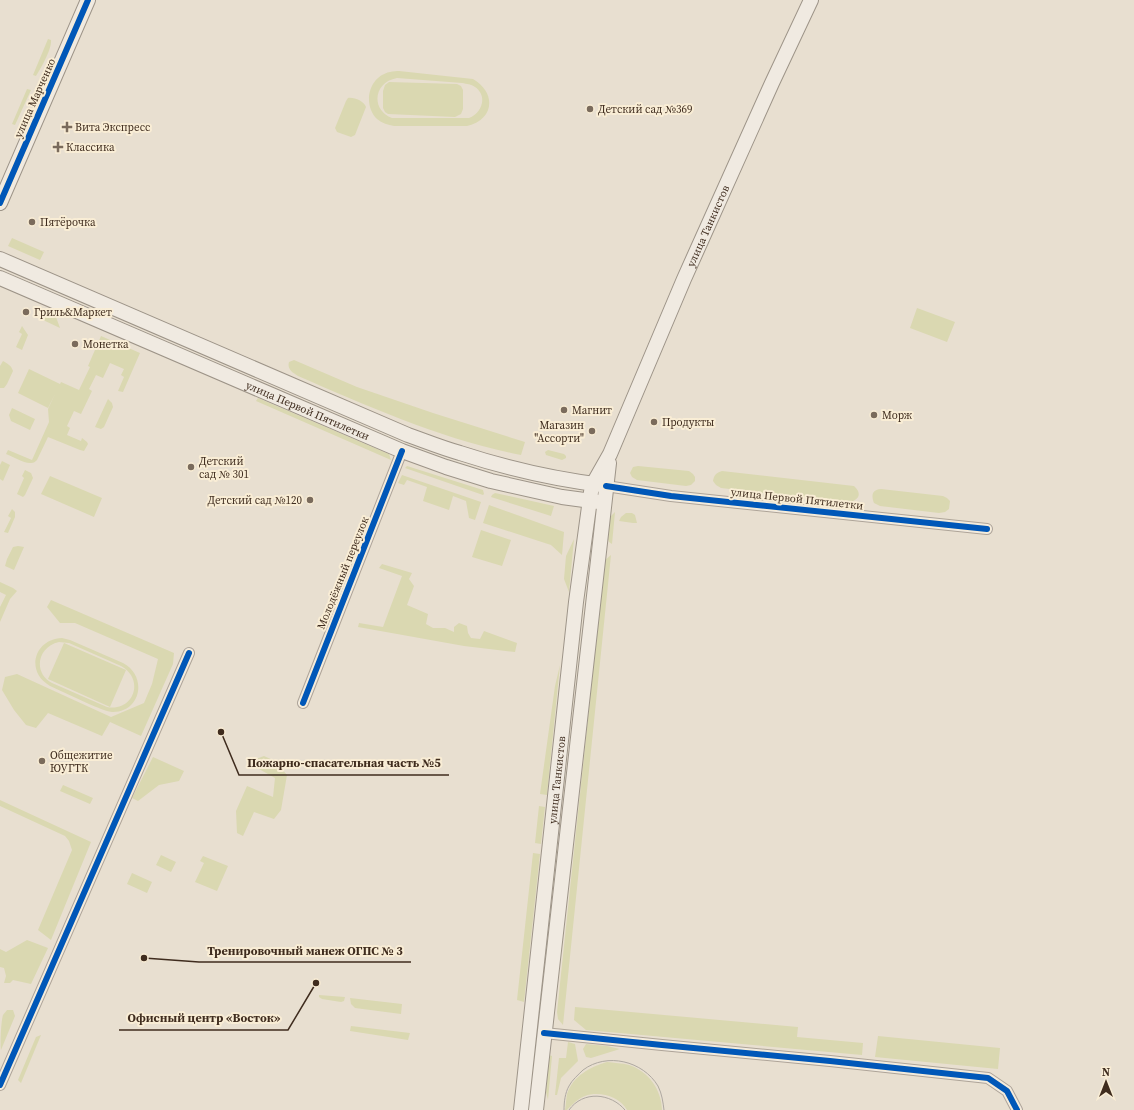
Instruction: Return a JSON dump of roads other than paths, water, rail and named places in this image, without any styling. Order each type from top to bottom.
[{"type":"main road","name":"улица Марченко","points":[[0,203],[88,0]]},
{"type":"main road","name":"улица Танкистов","points":[[521,1110],[576,602],[589,501],[600,485],[610,454],[684,279],[811,0]]},
{"type":"main road","name":"улица Первой Пятилетки","points":[[0,259],[408,435],[459,453],[505,466],[600,485]]},
{"type":"main road","name":"улица Первой Пятилетки","points":[[0,278],[402,451],[491,481],[562,497],[604,503]]},
{"type":"main road","name":"улица Танкистов","points":[[536,1110],[604,503],[600,485]]},
{"type":"main road","points":[[530,1031],[544,1032]]},
{"type":"street","name":"Молодёжный переулок","points":[[303,703],[402,451]]},
{"type":"street","name":"улица Первой Пятилетки","points":[[600,485],[671,496],[986,529]]},
{"type":"street","points":[[604,503],[622,489]]},
{"type":"street","points":[[0,1085],[189,654]]},
{"type":"street","points":[[544,1032],[988,1078],[1007,1091],[1017,1110]]},
{"type":"tram line","points":[[564,1110],[570,1084],[583,1070],[592,1064],[603,1061],[624,1062],[643,1070],[658,1086],[664,1110]]},
{"type":"tram line","points":[[569,1110],[582,1099],[597,1096],[612,1100],[625,1110]]},
{"type":"place","name":"Детский сад №369","points":[[590,109]]},
{"type":"place","name":"Вита Экспресс","points":[[67,127]]},
{"type":"place","name":"Классика","points":[[58,147]]},
{"type":"place","name":"Пятёрочка","points":[[32,222]]},
{"type":"place","name":"Гриль&Маркет","points":[[26,312]]},
{"type":"place","name":"Монетка","points":[[75,344]]},
{"type":"place","name":"Магнит","points":[[564,410]]},
{"type":"place","name":"Морж","points":[[874,415]]},
{"type":"place","name":"Продукты","points":[[654,422]]},
{"type":"place","name":"Магазин \"Ассорти\"","points":[[592,431]]},
{"type":"place","name":"Детский сад № 301","points":[[191,467]]},
{"type":"place","name":"Детский сад №120","points":[[310,500]]},
{"type":"place","name":"Пожарно-спасательная часть №5","points":[[221,732]]},
{"type":"place","name":"Общежитие ЮУГТК","points":[[42,761]]},
{"type":"place","name":"Тренировочный манеж ОГПС № 3","points":[[144,958]]},
{"type":"place","name":"Офисный центр «Восток»","points":[[316,983]]}]
